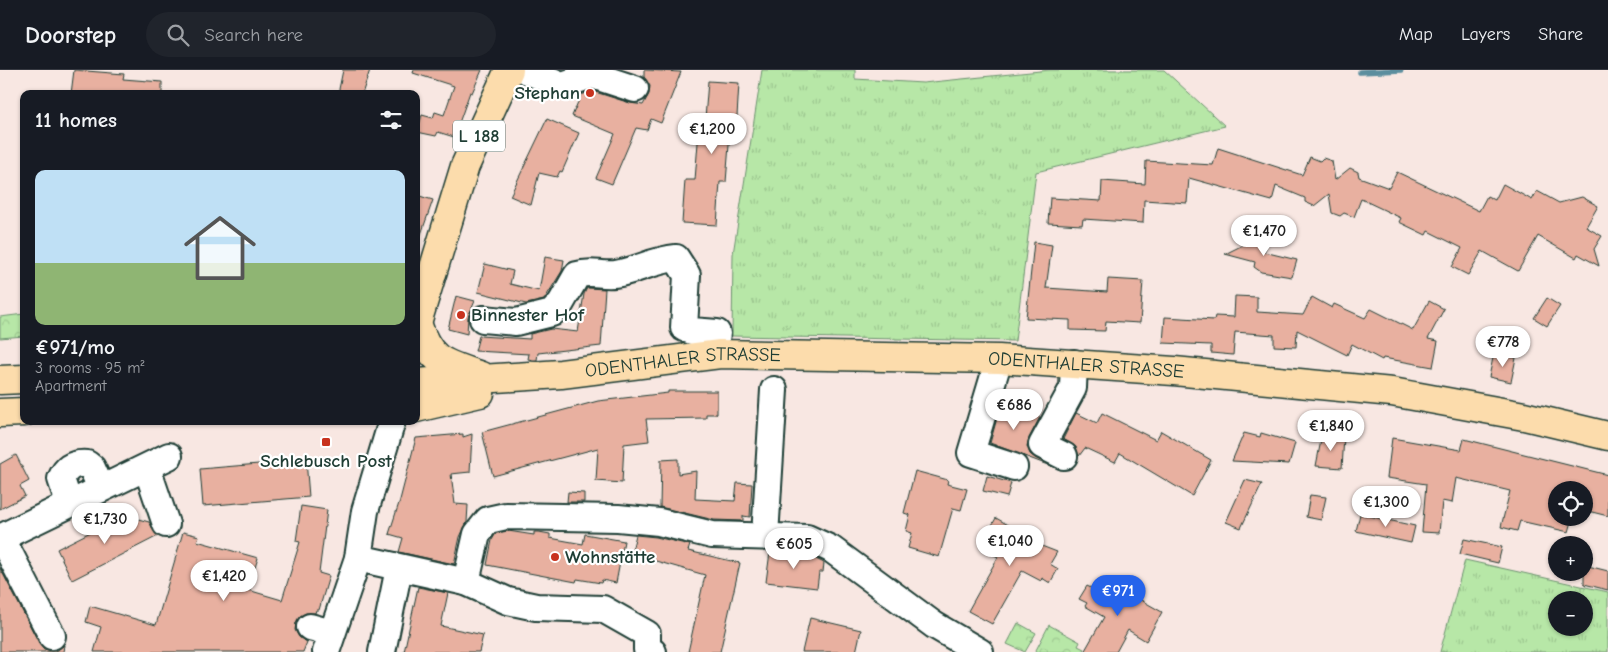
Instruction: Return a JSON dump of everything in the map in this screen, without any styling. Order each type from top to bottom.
[{"type":"main road","name":"L 188","points":[[420,311],[465,166],[509,70]]},
{"type":"main road","points":[[420,327],[423,342],[437,359],[489,378]]},
{"type":"main road","name":"ODENTHALER STRASSE","points":[[420,383],[561,374],[714,354],[759,353],[999,359],[1074,363],[1392,392],[1524,416],[1608,436]]},
{"type":"main road","name":"ODENTHALER STRASSE","points":[[420,407],[561,374]]},
{"type":"main road","points":[[0,380],[20,378]]},
{"type":"main road","points":[[0,413],[20,412]]},
{"type":"street","points":[[525,70],[562,85],[592,75],[635,89]]},
{"type":"street","points":[[483,319],[516,322],[552,313],[577,275],[588,271],[615,274],[658,260],[676,258],[687,275],[684,328],[692,331],[717,333],[714,354]]},
{"type":"street","points":[[999,359],[970,454],[1014,468]]},
{"type":"street","points":[[1064,456],[1042,445],[1073,388],[1074,363]]},
{"type":"street","points":[[764,536],[774,390]]},
{"type":"street","points":[[323,637],[358,558],[366,511],[391,425]]},
{"type":"street","points":[[52,636],[0,537],[158,462],[166,524]]},
{"type":"street","points":[[466,582],[477,534],[488,520],[506,516],[618,518],[659,522],[712,535],[807,538],[831,550],[934,625],[980,652]]},
{"type":"street","points":[[358,558],[466,582],[508,601],[536,607],[603,609],[647,634],[647,650],[653,652]]},
{"type":"street","points":[[382,652],[399,568]]},
{"type":"green space","points":[[762,70],[855,70],[855,79],[923,83],[1050,70],[1164,70],[1225,126],[1036,172],[1015,341],[732,336],[733,254]]},
{"type":"green space","points":[[20,314],[20,336],[0,338],[0,317]]},
{"type":"green space","points":[[1465,560],[1548,579],[1548,581],[1559,581],[1608,592],[1608,652],[1440,652]]},
{"type":"green space","points":[[1018,623],[1036,633],[1025,652],[1007,644]]},
{"type":"green space","points":[[1049,625],[1080,642],[1078,646],[1084,649],[1082,652],[1035,652]]},
{"type":"building","points":[[74,70],[124,74],[123,79],[162,82],[162,90],[72,90]]},
{"type":"building","points":[[343,70],[370,70],[363,90],[339,90]]},
{"type":"building","points":[[414,70],[482,70],[472,93],[470,92],[454,137],[438,132],[436,136],[420,133],[420,122],[422,115],[433,118],[435,112],[444,115],[454,86],[413,73]]},
{"type":"building","points":[[644,70],[681,72],[661,123],[651,119],[647,130],[636,128],[612,184],[596,178],[615,134],[572,116],[581,95],[592,91],[630,103],[643,105],[649,94],[650,86],[644,77]]},
{"type":"building","points":[[708,81],[739,83],[736,133],[730,133],[726,182],[720,182],[717,225],[682,223],[685,180],[695,180],[699,130],[704,131]]},
{"type":"building","points":[[547,119],[579,133],[562,172],[560,171],[557,177],[539,173],[531,205],[510,196]]},
{"type":"building","points":[[1218,148],[1302,175],[1310,157],[1320,161],[1323,158],[1332,161],[1335,180],[1350,168],[1358,172],[1359,177],[1389,188],[1397,172],[1479,211],[1487,196],[1495,200],[1503,184],[1532,200],[1537,191],[1559,203],[1582,197],[1598,206],[1586,227],[1602,236],[1594,249],[1599,266],[1578,254],[1576,258],[1538,236],[1518,271],[1482,251],[1468,275],[1452,267],[1462,248],[1428,231],[1426,235],[1399,222],[1401,218],[1361,199],[1354,217],[1344,213],[1340,216],[1332,213],[1329,194],[1314,206],[1305,202],[1305,198],[1276,186],[1272,201],[1189,178],[1187,203],[1144,200],[1143,223],[1083,219],[1082,225],[1048,223],[1050,198],[1101,201],[1102,181],[1145,184],[1146,161],[1213,165]]},
{"type":"building","points":[[420,196],[433,200],[420,237]]},
{"type":"building","points":[[1254,230],[1270,236],[1264,252],[1297,260],[1292,277],[1261,272],[1254,267],[1255,262],[1225,254],[1249,242]]},
{"type":"building","points":[[1034,242],[1052,245],[1046,288],[1107,292],[1108,279],[1143,281],[1140,323],[1106,321],[1105,331],[1070,330],[1070,320],[1026,318]]},
{"type":"building","points":[[545,257],[564,260],[562,271],[544,300],[526,304],[478,292],[485,264],[513,271],[510,284],[539,291]]},
{"type":"building","points":[[587,288],[605,289],[601,346],[538,353],[537,360],[528,359],[529,354],[475,351],[479,336],[530,339],[530,334],[551,329],[578,332],[584,294]]},
{"type":"building","name":"Binnester Hof","points":[[456,296],[475,301],[468,317],[467,334],[448,329]]},
{"type":"building","points":[[1235,296],[1257,297],[1257,312],[1303,315],[1312,297],[1332,308],[1334,304],[1365,318],[1371,309],[1413,330],[1429,301],[1444,309],[1428,339],[1438,341],[1433,367],[1383,358],[1382,360],[1352,344],[1347,355],[1297,330],[1296,347],[1274,346],[1274,335],[1235,332],[1233,355],[1211,353],[1211,345],[1163,343],[1165,317],[1214,320],[1215,316],[1234,317]]},
{"type":"building","points":[[1547,298],[1560,306],[1547,326],[1534,318]]},
{"type":"building","points":[[1494,353],[1516,358],[1511,382],[1489,377]]},
{"type":"building","points":[[668,391],[717,391],[717,414],[706,414],[706,418],[646,419],[649,441],[624,444],[622,483],[596,481],[598,448],[493,476],[482,432],[598,401],[668,393]]},
{"type":"building","points":[[1001,404],[1040,417],[1027,446],[1030,454],[1053,467],[990,443]]},
{"type":"building","points":[[1076,413],[1097,423],[1102,413],[1156,440],[1161,431],[1211,460],[1192,496],[1120,453],[1115,462],[1085,448],[1079,456],[1076,447],[1063,439]]},
{"type":"building","points":[[1244,433],[1260,437],[1261,433],[1295,443],[1289,464],[1232,461]]},
{"type":"building","points":[[463,434],[463,437],[472,434],[470,472],[451,474],[455,504],[468,505],[467,522],[460,537],[454,564],[399,552],[403,538],[389,534],[416,438]]},
{"type":"building","points":[[1322,435],[1344,437],[1342,468],[1316,466]]},
{"type":"building","points":[[1392,438],[1461,450],[1464,439],[1608,475],[1608,516],[1593,512],[1593,481],[1548,481],[1548,526],[1571,526],[1569,532],[1520,521],[1517,531],[1501,527],[1510,491],[1456,478],[1452,503],[1442,501],[1439,533],[1422,532],[1426,484],[1387,478]]},
{"type":"building","points":[[16,455],[29,481],[20,486],[25,496],[0,509],[0,464]]},
{"type":"building","points":[[678,459],[678,474],[696,471],[695,499],[735,501],[737,483],[752,484],[750,517],[743,516],[743,521],[714,520],[660,507],[661,460]]},
{"type":"building","points":[[306,460],[309,497],[203,506],[200,469]]},
{"type":"building","points":[[915,471],[948,480],[947,484],[967,489],[961,510],[953,508],[939,557],[908,548],[912,533],[906,531],[910,515],[904,513]]},
{"type":"building","points":[[987,476],[1011,483],[1007,497],[983,491]]},
{"type":"building","points":[[1245,480],[1262,484],[1241,528],[1226,522]]},
{"type":"building","points":[[568,492],[584,493],[584,502],[567,502]]},
{"type":"building","points":[[1310,495],[1326,497],[1321,520],[1306,517]]},
{"type":"building","points":[[301,506],[327,510],[319,573],[329,576],[319,610],[316,610],[315,613],[306,613],[300,616],[296,623],[295,630],[299,637],[307,642],[303,652],[94,652],[101,627],[86,622],[90,606],[156,625],[183,532],[199,536],[197,541],[258,558],[248,590],[282,600],[300,542],[296,541]]},
{"type":"building","points":[[1360,514],[1415,526],[1411,543],[1356,531]]},
{"type":"building","points":[[124,515],[149,522],[158,536],[72,580],[57,549]]},
{"type":"building","points":[[996,518],[1040,543],[1039,545],[1057,552],[1050,564],[1058,569],[1050,583],[1042,578],[1041,581],[1022,571],[992,624],[968,611],[998,557],[980,547]]},
{"type":"building","name":"Wohnstätte","points":[[508,531],[534,535],[534,532],[539,532],[550,534],[550,538],[583,544],[585,534],[624,541],[616,583],[602,580],[601,583],[577,579],[576,582],[487,565],[492,540],[496,533]]},
{"type":"building","points":[[636,535],[656,537],[690,545],[688,551],[740,563],[720,652],[688,652],[705,575],[631,554]]},
{"type":"building","points":[[1464,539],[1502,547],[1498,563],[1460,554]]},
{"type":"building","points":[[770,552],[808,555],[824,563],[823,572],[819,572],[817,588],[766,582]]},
{"type":"building","points":[[1593,567],[1608,571],[1608,590],[1584,584],[1584,581],[1593,581]]},
{"type":"building","points":[[0,568],[39,643],[44,649],[51,651],[58,650],[64,645],[63,652],[0,652]]},
{"type":"building","points":[[1101,578],[1116,591],[1118,587],[1162,612],[1146,641],[1128,630],[1116,652],[1084,652],[1104,617],[1085,606],[1087,603],[1079,599],[1087,586],[1095,590]]},
{"type":"building","points":[[418,587],[448,593],[441,626],[483,635],[479,652],[404,652]]},
{"type":"building","points":[[810,618],[861,630],[856,652],[802,652]]},
{"type":"waterway","points":[[1360,72],[1401,70]]},
{"type":"place","name":"Stephan","points":[[590,93]]},
{"type":"place","name":"Binnester Hof","points":[[461,315]]},
{"type":"place","name":"Schlebusch Post","points":[[326,442]]},
{"type":"place","name":"Wohnstätte","points":[[555,557]]}]
